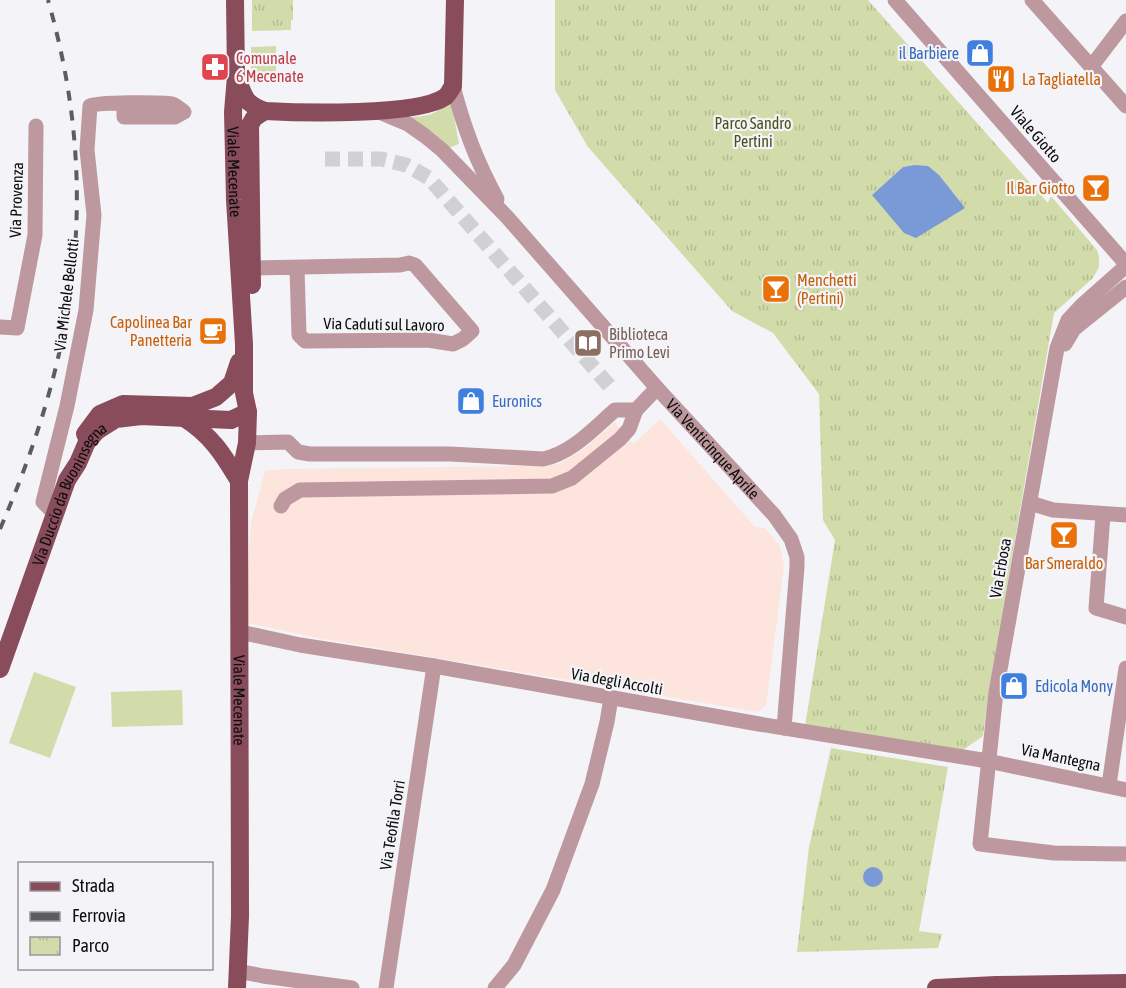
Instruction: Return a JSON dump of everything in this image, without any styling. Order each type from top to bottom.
[{"type":"main road","name":"Viale Mecenate","points":[[235,0],[236,76],[233,112],[235,200],[244,344],[244,393],[248,412],[247,443],[239,481],[240,916],[238,980]]},
{"type":"main road","name":"Via Venticinque Aprile","points":[[265,111],[376,111],[420,106],[446,97],[453,86],[455,0]]},
{"type":"main road","points":[[236,76],[246,101],[251,106],[265,111]]},
{"type":"main road","name":"Viale Mecenate","points":[[248,412],[254,393],[250,125],[254,118],[265,111]]},
{"type":"main road","name":"Viale Mecenate","points":[[67,480],[72,460],[81,440],[100,414],[123,404],[193,406],[216,397],[232,383],[244,344]]},
{"type":"main road","points":[[135,404],[145,411],[248,412]]},
{"type":"main road","name":"Via Duccio da Buoninsegna","points":[[0,669],[67,480],[78,463],[87,442],[97,431],[116,419],[141,416],[231,420],[248,412]]},
{"type":"main road","points":[[182,417],[199,428],[215,443],[239,481]]},
{"type":"main road","points":[[936,988],[1126,983]]},
{"type":"street","name":"Viale Giotto","points":[[894,0],[1126,265]]},
{"type":"street","points":[[1032,0],[1126,106]]},
{"type":"street","points":[[1091,67],[1126,21]]},
{"type":"street","name":"Via Venticinque Aprile","points":[[453,86],[466,132],[481,171],[507,217]]},
{"type":"street","name":"Via Michele Bellotti","points":[[55,514],[43,502],[68,406],[86,310],[94,215],[87,150],[90,106],[94,104],[174,104],[184,112]]},
{"type":"street","name":"Via Venticinque Aprile","points":[[376,111],[408,124],[425,136],[507,217],[657,388],[774,515],[791,539],[797,567],[784,728]]},
{"type":"street","name":"Via Provenza","points":[[0,327],[17,328],[35,235],[36,126]]},
{"type":"street","name":"Via Caduti sul Lavoro","points":[[252,268],[409,263],[415,265],[436,287],[472,331],[453,344],[428,340],[305,341],[298,335],[297,267]]},
{"type":"street","name":"Via Erbosa","points":[[1126,265],[1068,320],[1057,348],[996,692],[980,844],[1054,853],[1126,854]]},
{"type":"street","name":"Via Erbosa","points":[[1052,383],[1062,348],[1074,329],[1126,287]]},
{"type":"street","points":[[281,506],[285,499],[300,490],[552,486],[572,478],[620,440],[629,429],[636,410],[657,388]]},
{"type":"street","points":[[247,443],[288,442],[298,452],[310,454],[450,454],[532,460],[554,457],[572,448],[615,410],[636,410]]},
{"type":"street","points":[[1030,503],[1053,510],[1126,515]]},
{"type":"street","points":[[1102,515],[1096,608],[1126,618]]},
{"type":"street","name":"Via degli Accolti","points":[[240,632],[300,645],[988,761]]},
{"type":"street","name":"Via Teofila Torri","points":[[386,988],[434,666]]},
{"type":"street","points":[[1109,785],[1126,668]]},
{"type":"street","points":[[495,988],[514,965],[553,890],[592,784],[611,698]]},
{"type":"street","name":"Via Mantegna","points":[[988,761],[1126,790]]},
{"type":"street","points":[[238,980],[352,988]]},
{"type":"shaded area","points":[[660,419],[755,527],[765,528],[780,546],[784,566],[766,705],[758,712],[318,638],[248,623],[247,582],[251,523],[265,471],[559,464],[581,451],[615,422],[633,444]]},
{"type":"green space","points":[[252,0],[293,0],[291,30],[252,31]]},
{"type":"green space","name":"Parco Sandro Pertini","points":[[555,0],[868,0],[1048,203],[1051,196],[1097,250],[1099,267],[1093,278],[1054,313],[983,736],[963,750],[805,726],[835,540],[823,520],[819,394],[773,333],[732,311],[588,147],[555,90]],"holes":[[[914,165],[939,175],[964,208],[872,195],[903,167]]]},
{"type":"green space","points":[[276,46],[276,72],[267,76],[251,76],[251,47]]},
{"type":"green space","points":[[451,99],[459,144],[446,149],[403,117],[430,114]]},
{"type":"green space","points":[[34,672],[76,687],[50,758],[9,743]]},
{"type":"green space","points":[[182,690],[183,725],[112,727],[111,692]]},
{"type":"green space","points":[[831,748],[948,767],[919,931],[942,934],[938,948],[797,952],[809,847]]},
{"type":"water","points":[[928,166],[939,175],[965,208],[916,238],[904,233],[872,195],[903,167]]},
{"type":"water","points":[[869,867],[877,867],[883,873],[883,881],[877,887],[869,887],[863,881],[863,873]]},
{"type":"tunnel","points":[[325,159],[381,159],[406,165],[429,178],[612,389]]},
{"type":"railway","points":[[0,529],[48,398],[63,334],[73,269],[77,204],[74,138],[65,70],[48,0]]},
{"type":"place","name":"il Barbiere","points":[[980,53]]},
{"type":"place","name":"Comunale 6 Mecenate","points":[[215,67]]},
{"type":"place","name":"La Tagliatella","points":[[1001,79]]},
{"type":"place","name":"Il Bar Giotto","points":[[1096,188]]},
{"type":"place","name":"Menchetti (Pertini)","points":[[776,289]]},
{"type":"place","name":"Capolinea Bar Panetteria","points":[[213,331]]},
{"type":"place","name":"Biblioteca Primo Levi","points":[[588,343]]},
{"type":"place","name":"Euronics","points":[[471,401]]},
{"type":"place","name":"Bar Smeraldo","points":[[1064,535]]},
{"type":"place","name":"Edicola Mony","points":[[1014,686]]}]
